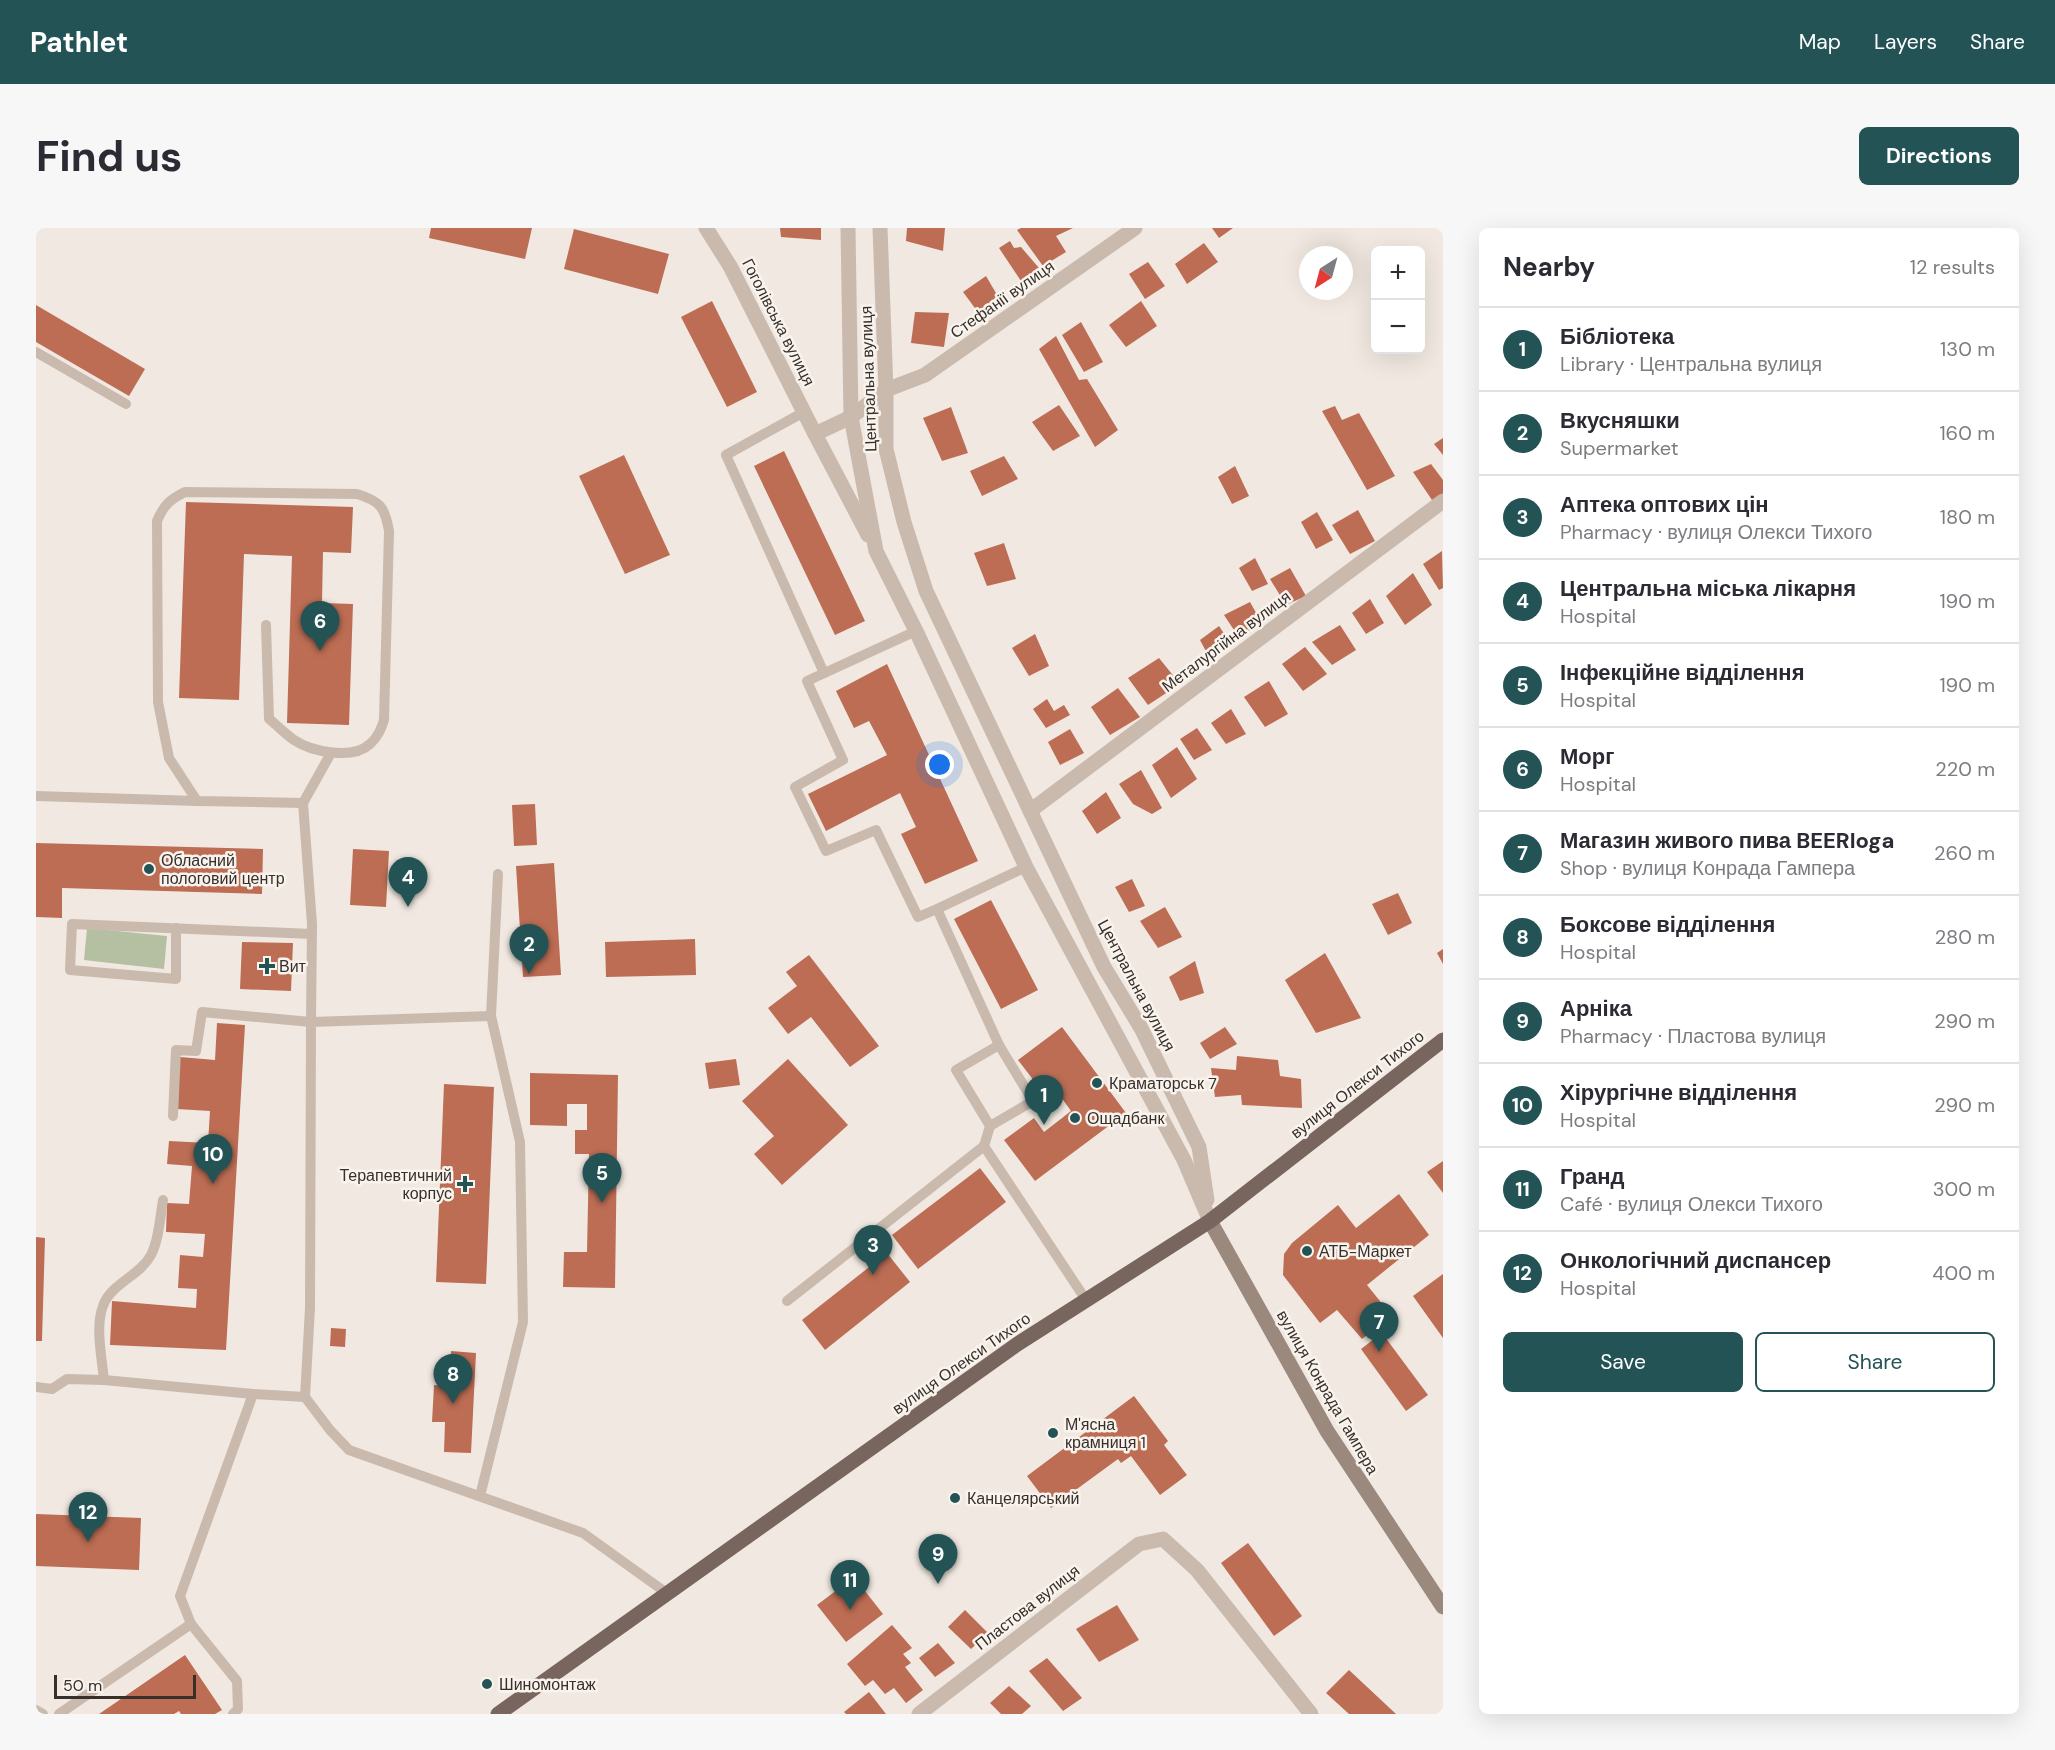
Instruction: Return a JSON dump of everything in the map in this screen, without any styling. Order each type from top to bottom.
[{"type":"main road","name":"вулиця Олекси Тихого","points":[[498,1714],[1016,1345],[1210,1221],[1443,1040]]},
{"type":"main road","name":"вулиця Конрада Гампера","points":[[1210,1221],[1327,1431],[1437,1588],[1443,1607]]},
{"type":"street","name":"Гоголівська вулиця","points":[[706,228],[730,266],[876,551]]},
{"type":"street","name":"Центральна вулиця","points":[[848,228],[850,417],[876,551],[916,631],[1026,867],[1184,1160],[1210,1221]]},
{"type":"street","name":"Центральна вулиця","points":[[880,228],[886,449],[904,522],[926,591],[1104,967],[1141,1028],[1198,1147],[1210,1221]]},
{"type":"street","name":"Стефанії вулиця","points":[[850,417],[886,390],[925,375],[1135,228]]},
{"type":"street","points":[[815,434],[850,417]]},
{"type":"street","name":"Металургійна вулиця","points":[[1030,811],[1443,501]]},
{"type":"street","name":"Пластова вулиця","points":[[919,1714],[1139,1544],[1163,1539],[1197,1570],[1311,1714]]},
{"type":"lane","points":[[36,352],[126,404]]},
{"type":"lane","points":[[804,412],[726,455],[824,673]]},
{"type":"lane","points":[[197,801],[169,759],[158,702],[157,521],[164,506],[185,492],[357,494],[380,504],[386,516],[389,531],[384,720],[378,735],[369,746],[355,751],[331,753],[296,741],[269,718],[266,625]]},
{"type":"lane","points":[[916,631],[807,681],[843,760],[795,788],[826,851],[876,830],[918,917],[1026,867]]},
{"type":"lane","points":[[331,753],[303,803],[312,934],[310,1308],[305,1396],[330,1431],[349,1450],[583,1533],[668,1594]]},
{"type":"lane","points":[[36,795],[303,803]]},
{"type":"lane","points":[[480,1496],[523,1322],[520,1142],[490,1016],[498,874]]},
{"type":"lane","points":[[787,1301],[984,1146],[990,1126],[1033,1101],[999,1045],[937,909]]},
{"type":"lane","points":[[176,928],[176,979],[70,970],[72,924],[176,928],[312,934]]},
{"type":"lane","points":[[173,1116],[177,1050],[196,1051],[202,1012],[310,1022],[490,1016]]},
{"type":"lane","points":[[990,1126],[956,1070],[999,1045]]},
{"type":"lane","points":[[984,1146],[1086,1300]]},
{"type":"lane","points":[[104,1380],[99,1322],[102,1306],[109,1294],[144,1264],[151,1255],[163,1200]]},
{"type":"lane","points":[[36,1387],[52,1389],[67,1379],[104,1380],[253,1394],[305,1396]]},
{"type":"lane","points":[[233,1714],[238,1709],[237,1681],[191,1624],[180,1596],[253,1394]]},
{"type":"lane","points":[[59,1714],[191,1624]]},
{"type":"lane","points":[[36,1710],[42,1714]]},
{"type":"green space","points":[[87,928],[167,936],[164,969],[84,960]]},
{"type":"building","points":[[431,228],[532,228],[525,259],[429,238]]},
{"type":"building","points":[[780,228],[821,228],[821,240],[781,237]]},
{"type":"building","points":[[907,228],[945,228],[943,251],[906,241]]},
{"type":"building","points":[[1021,228],[1073,228],[1056,236],[1066,252],[1043,266],[1017,230]]},
{"type":"building","points":[[1212,228],[1233,228],[1219,238]]},
{"type":"building","points":[[574,229],[669,254],[658,294],[564,269]]},
{"type":"building","points":[[1010,241],[1014,248],[1021,247],[1039,268],[1021,281],[999,248]]},
{"type":"building","points":[[1204,243],[1218,262],[1187,284],[1175,264]]},
{"type":"building","points":[[1148,262],[1165,286],[1145,299],[1129,274]]},
{"type":"building","points":[[986,276],[1003,305],[983,319],[963,292]]},
{"type":"building","points":[[712,301],[757,392],[727,407],[681,317]]},
{"type":"building","points":[[1141,301],[1157,326],[1126,347],[1109,325]]},
{"type":"building","points":[[36,305],[145,369],[129,396],[36,342]]},
{"type":"building","points":[[915,312],[949,313],[944,347],[911,343]]},
{"type":"building","points":[[1081,322],[1103,362],[1084,372],[1062,335]]},
{"type":"building","points":[[1056,336],[1079,380],[1087,379],[1118,430],[1095,447],[1039,349]]},
{"type":"building","points":[[1059,405],[1080,436],[1053,451],[1032,422]]},
{"type":"building","points":[[1335,406],[1342,420],[1359,413],[1395,476],[1367,490],[1322,411]]},
{"type":"building","points":[[951,407],[968,453],[942,461],[923,418]]},
{"type":"building","points":[[1443,438],[1443,455],[1434,444]]},
{"type":"building","points":[[784,451],[865,621],[835,635],[754,466]]},
{"type":"building","points":[[624,455],[670,555],[625,574],[579,476]]},
{"type":"building","points":[[1004,456],[1018,479],[982,496],[970,471]]},
{"type":"building","points":[[1431,464],[1443,480],[1443,494],[1432,500],[1413,472]]},
{"type":"building","points":[[1235,466],[1249,496],[1232,504],[1218,477]]},
{"type":"building","points":[[186,502],[353,507],[351,553],[323,552],[322,603],[353,604],[349,725],[287,723],[292,556],[244,554],[239,700],[179,698]]},
{"type":"building","points":[[1358,510],[1375,541],[1350,554],[1332,525]]},
{"type":"building","points":[[1317,512],[1333,540],[1316,549],[1301,522]]},
{"type":"building","points":[[1004,543],[1016,579],[987,586],[974,553]]},
{"type":"building","points":[[1442,551],[1443,588],[1439,590],[1423,564]]},
{"type":"building","points":[[1255,558],[1268,584],[1252,591],[1239,568]]},
{"type":"building","points":[[1290,568],[1306,596],[1286,605],[1270,579]]},
{"type":"building","points":[[1413,573],[1432,605],[1405,625],[1386,596]]},
{"type":"building","points":[[1370,599],[1384,623],[1366,634],[1352,613]]},
{"type":"building","points":[[1250,602],[1263,625],[1238,636],[1224,615]]},
{"type":"building","points":[[1340,625],[1356,650],[1332,665],[1312,642]]},
{"type":"building","points":[[1219,626],[1231,644],[1209,657],[1200,640]]},
{"type":"building","points":[[1035,634],[1049,666],[1029,676],[1012,648]]},
{"type":"building","points":[[1305,647],[1327,674],[1303,691],[1282,664]]},
{"type":"building","points":[[1159,658],[1180,684],[1148,705],[1128,678]]},
{"type":"building","points":[[887,664],[978,861],[925,884],[901,834],[916,827],[900,793],[826,831],[808,794],[887,755],[869,721],[854,728],[836,691]]},
{"type":"building","points":[[1269,681],[1288,714],[1265,727],[1244,697]]},
{"type":"building","points":[[1118,688],[1140,717],[1110,735],[1091,707]]},
{"type":"building","points":[[1047,699],[1054,711],[1064,705],[1070,715],[1046,728],[1033,709]]},
{"type":"building","points":[[1231,709],[1246,734],[1226,744],[1211,723]]},
{"type":"building","points":[[1197,728],[1212,750],[1194,760],[1180,739]]},
{"type":"building","points":[[1070,729],[1084,753],[1060,765],[1048,742]]},
{"type":"building","points":[[1177,747],[1197,779],[1171,798],[1152,765]]},
{"type":"building","points":[[1141,770],[1162,808],[1152,814],[1133,804],[1119,784]]},
{"type":"building","points":[[1106,792],[1121,818],[1097,834],[1082,811]]},
{"type":"building","points":[[535,804],[537,845],[514,846],[512,805]]},
{"type":"building","name":"Обласний пологовий центр","points":[[36,843],[263,849],[262,894],[62,888],[62,918],[36,917]]},
{"type":"building","points":[[353,849],[389,851],[386,907],[350,905]]},
{"type":"building","points":[[554,863],[561,975],[523,977],[516,866]]},
{"type":"building","points":[[1132,879],[1145,906],[1129,912],[1115,887]]},
{"type":"building","points":[[1398,893],[1412,923],[1388,935],[1372,904]]},
{"type":"building","points":[[991,900],[1038,990],[1001,1009],[954,919]]},
{"type":"building","points":[[1165,907],[1182,937],[1158,948],[1140,921]]},
{"type":"building","points":[[695,939],[696,975],[606,977],[605,942]]},
{"type":"building","name":"Вит","points":[[242,942],[293,943],[291,991],[240,989]]},
{"type":"building","points":[[1443,949],[1443,964],[1437,953]]},
{"type":"building","points":[[1325,953],[1361,1018],[1316,1033],[1285,980]]},
{"type":"building","points":[[809,955],[879,1046],[850,1067],[811,1017],[788,1034],[768,1008],[797,986],[786,972]]},
{"type":"building","points":[[1195,961],[1204,993],[1180,1001],[1169,977]]},
{"type":"building","points":[[217,1023],[245,1025],[226,1350],[110,1345],[112,1301],[196,1308],[197,1289],[178,1288],[180,1255],[203,1257],[205,1234],[166,1232],[167,1203],[189,1204],[192,1166],[167,1164],[169,1141],[208,1143],[210,1111],[177,1109],[180,1057],[215,1060]]},
{"type":"building","points":[[1062,1027],[1126,1113],[1035,1181],[1004,1140],[1034,1118],[1044,1132],[1071,1111],[1051,1083],[1041,1090],[1018,1060]]},
{"type":"building","points":[[1225,1027],[1237,1044],[1210,1059],[1200,1043]]},
{"type":"building","points":[[1237,1056],[1278,1060],[1280,1076],[1301,1079],[1302,1108],[1242,1105],[1241,1095],[1215,1097],[1211,1068],[1236,1070]]},
{"type":"building","points":[[736,1059],[740,1085],[709,1089],[705,1063]]},
{"type":"building","points":[[788,1059],[848,1125],[782,1185],[754,1154],[774,1136],[742,1101]]},
{"type":"building","points":[[530,1073],[618,1075],[615,1288],[563,1287],[564,1252],[587,1252],[589,1154],[575,1154],[575,1130],[587,1130],[587,1104],[567,1104],[567,1126],[530,1125]]},
{"type":"building","name":"Терапевтичний корпус","points":[[444,1084],[494,1087],[486,1284],[436,1282]]},
{"type":"building","points":[[1443,1161],[1443,1193],[1427,1172]]},
{"type":"building","points":[[980,1168],[1006,1202],[918,1269],[892,1235]]},
{"type":"building","points":[[1399,1194],[1429,1235],[1367,1285],[1392,1316],[1362,1339],[1337,1310],[1320,1323],[1283,1275],[1284,1254],[1292,1243],[1338,1205],[1356,1228]]},
{"type":"building","points":[[36,1237],[45,1238],[42,1341],[36,1341]]},
{"type":"building","points":[[887,1253],[910,1282],[825,1350],[802,1320]]},
{"type":"building","points":[[1443,1274],[1443,1338],[1413,1296]]},
{"type":"building","points":[[331,1328],[346,1329],[345,1347],[330,1346]]},
{"type":"building","points":[[1382,1333],[1428,1395],[1406,1411],[1361,1349]]},
{"type":"building","points":[[451,1351],[476,1353],[471,1453],[444,1452],[445,1422],[432,1422],[434,1385],[449,1386]]},
{"type":"building","points":[[1134,1396],[1168,1441],[1164,1445],[1187,1475],[1160,1495],[1131,1456],[1121,1463],[1118,1459],[1051,1508],[1027,1476]]},
{"type":"building","points":[[36,1514],[141,1518],[139,1570],[36,1566]]},
{"type":"building","points":[[1248,1543],[1302,1616],[1274,1636],[1221,1563]]},
{"type":"building","points":[[854,1577],[883,1614],[846,1642],[817,1605]]},
{"type":"building","points":[[1117,1605],[1139,1640],[1099,1662],[1076,1629]]},
{"type":"building","points":[[965,1610],[988,1633],[971,1649],[948,1627]]},
{"type":"building","points":[[892,1625],[912,1648],[903,1654],[911,1663],[905,1667],[923,1690],[906,1703],[894,1688],[885,1694],[873,1680],[865,1686],[847,1664]]},
{"type":"building","points":[[938,1643],[955,1663],[935,1677],[919,1658]]},
{"type":"building","points":[[185,1655],[222,1710],[215,1714],[181,1714],[179,1711],[174,1714],[99,1714]]},
{"type":"building","points":[[1047,1658],[1082,1698],[1063,1711],[1029,1671]]},
{"type":"building","points":[[1349,1670],[1396,1714],[1349,1714],[1326,1693]]},
{"type":"building","points":[[1009,1686],[1031,1706],[1022,1714],[1001,1714],[990,1703]]},
{"type":"building","points":[[869,1692],[886,1714],[846,1714],[844,1712]]},
{"type":"place","name":"Морг","points":[[320,651]]},
{"type":"place","name":"Обласний пологовий центр","points":[[149,869]]},
{"type":"place","name":"Центральна міська лікарня","points":[[408,907]]},
{"type":"place","name":"Вит","points":[[267,966]]},
{"type":"place","name":"Вкусняшки","points":[[529,974]]},
{"type":"place","name":"Краматорськ 7","points":[[1097,1083]]},
{"type":"place","name":"Ощадбанк","points":[[1075,1118]]},
{"type":"place","name":"Бібліотека","points":[[1044,1125]]},
{"type":"place","name":"Хірургічне відділення","points":[[213,1184]]},
{"type":"place","name":"Терапевтичний корпус","points":[[465,1184]]},
{"type":"place","name":"Інфекційне відділення","points":[[602,1203]]},
{"type":"place","name":"АТБ-Маркет","points":[[1307,1251]]},
{"type":"place","name":"Аптека оптових цін","points":[[873,1275]]},
{"type":"place","name":"Магазин живого пива BEERloga","points":[[1379,1352]]},
{"type":"place","name":"Боксове відділення","points":[[453,1404]]},
{"type":"place","name":"М'ясна крамниця 1","points":[[1053,1433]]},
{"type":"place","name":"Канцелярський","points":[[955,1498]]},
{"type":"place","name":"Онкологічний диспансер","points":[[88,1542]]},
{"type":"place","name":"Арніка","points":[[938,1584]]},
{"type":"place","name":"Гранд","points":[[850,1610]]},
{"type":"place","name":"Шиномонтаж","points":[[487,1684]]}]
